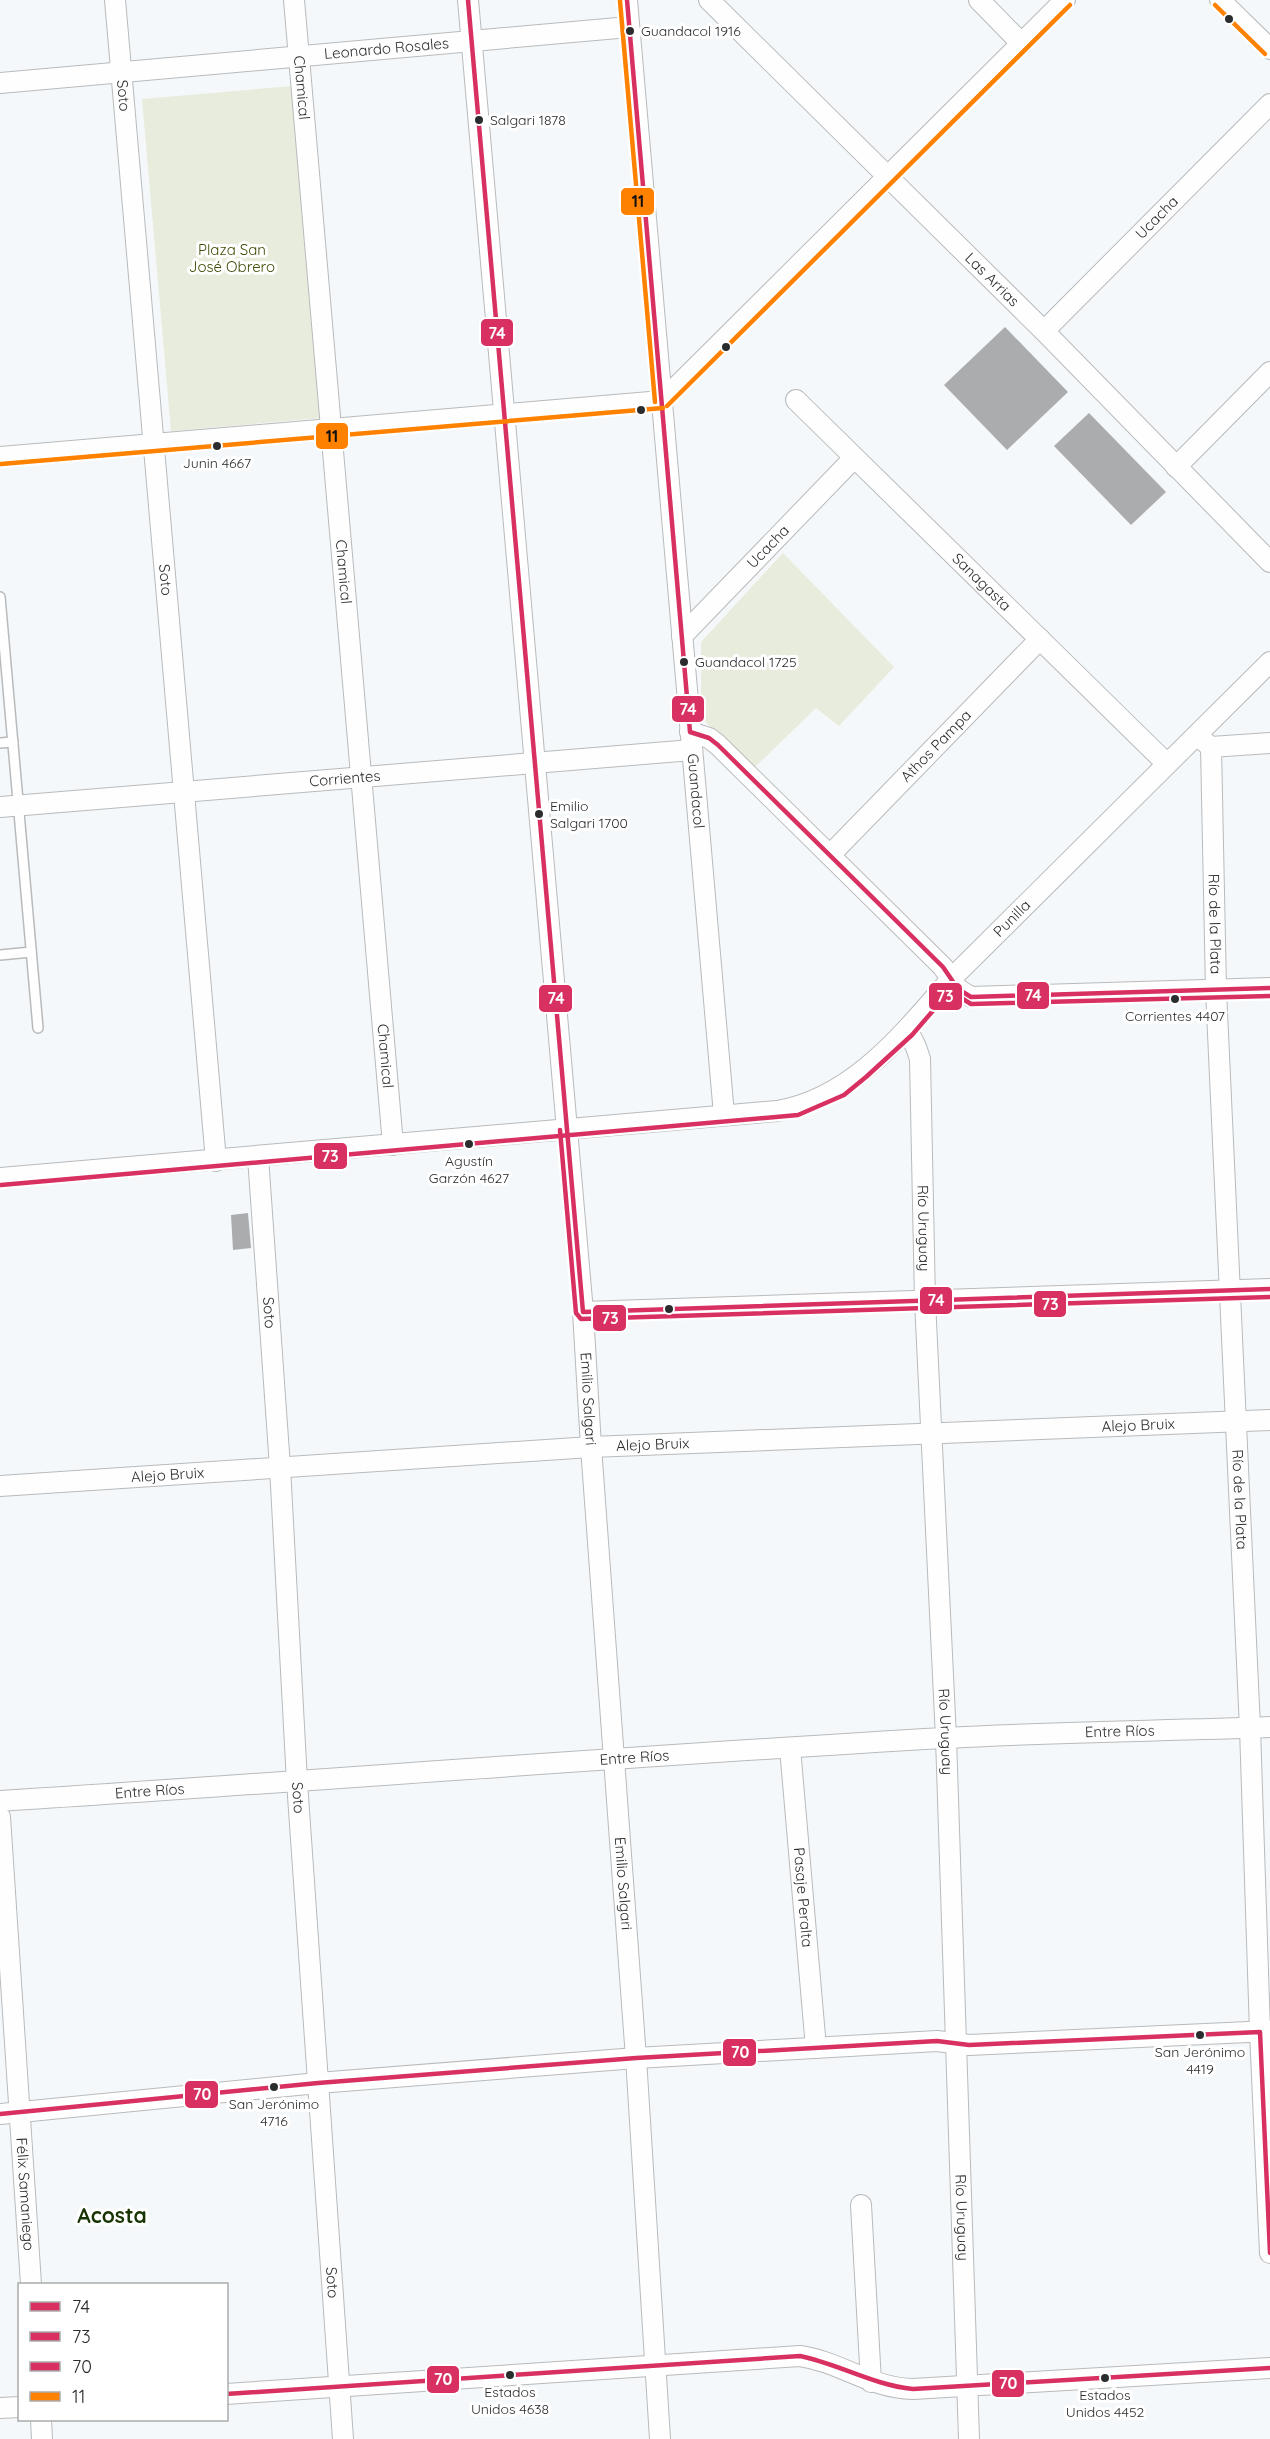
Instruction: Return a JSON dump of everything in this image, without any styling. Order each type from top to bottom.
[{"type":"street","name":"Soto","points":[[115,0],[216,1161]]},
{"type":"street","name":"Chamical","points":[[294,0],[393,1145]]},
{"type":"street","name":"Emilio Salgari","points":[[468,0],[533,763],[583,1312],[636,2058],[660,2439]]},
{"type":"street","name":"Guandacol","points":[[627,0],[724,1115]]},
{"type":"street","name":"Las Arrias","points":[[709,0],[1044,331],[1270,562]]},
{"type":"street","points":[[980,0],[1022,44]]},
{"type":"street","points":[[0,457],[662,400],[1065,0]]},
{"type":"street","points":[[1221,0],[1270,50]]},
{"type":"street","name":"Leonardo Rosales","points":[[0,83],[629,27]]},
{"type":"street","name":"Ucacha","points":[[1044,331],[1270,104]]},
{"type":"street","points":[[1176,467],[1270,372]]},
{"type":"street","name":"Sanagasta","points":[[796,400],[1167,764]]},
{"type":"street","name":"Ucacha","points":[[682,636],[854,458]]},
{"type":"street","name":"Athos Pampa","points":[[830,855],[1040,639]]},
{"type":"street","name":"Punilla","points":[[0,1178],[724,1115],[796,1108],[818,1100],[840,1088],[907,1029],[951,979],[1167,764],[1204,741],[1270,662]]},
{"type":"street","name":"Corrientes","points":[[9,806],[533,763],[709,738],[943,967],[958,989],[971,997],[1270,988]]},
{"type":"street","points":[[1204,741],[1270,743]]},
{"type":"street","name":"Río de la Plata","points":[[1204,741],[1237,1421],[1260,1727],[1270,2253]]},
{"type":"street","name":"Río Uruguay","points":[[907,1029],[920,1059],[925,1301],[946,1738],[969,2439]]},
{"type":"street","name":"Soto","points":[[258,1157],[280,1467],[297,1782],[343,2439]]},
{"type":"street","points":[[583,1312],[1270,1288]]},
{"type":"street","name":"Alejo Bruix","points":[[0,1486],[591,1447],[1270,1420]]},
{"type":"street","name":"Entre Ríos","points":[[0,1800],[946,1738],[1260,1727]]},
{"type":"street","name":"Pasaje Peralta","points":[[790,1749],[816,2048]]},
{"type":"street","name":"Félix Samaniego","points":[[0,1817],[9,2113],[31,2283]]},
{"type":"street","points":[[9,2113],[318,2083],[636,2058],[937,2041],[956,2044],[1265,2032]]},
{"type":"street","points":[[861,2205],[871,2382]]},
{"type":"street","points":[[228,2394],[800,2356],[818,2359],[892,2389],[1270,2368]]},
{"type":"street","points":[[0,2408],[18,2407]]},
{"type":"street","points":[[41,2421],[42,2439]]},
{"type":"lane","points":[[0,597],[13,742],[9,806],[31,952],[38,1028]]},
{"type":"lane","points":[[0,743],[13,742]]},
{"type":"lane","points":[[0,955],[31,952]]},
{"type":"green space","name":"Plaza San José Obrero","points":[[293,86],[322,418],[171,431],[142,99]]},
{"type":"green space","points":[[783,553],[894,667],[839,726],[816,708],[755,767],[701,718],[701,642]]},
{"type":"building","points":[[1005,327],[1068,392],[1007,450],[944,385]]},
{"type":"building","points":[[1089,413],[1166,492],[1131,525],[1054,446]]},
{"type":"building","points":[[248,1213],[251,1248],[233,1250],[231,1215]]},
{"type":"transit line","name":"74","points":[[468,0],[583,1312],[1270,1289]]},
{"type":"transit line","name":"74","points":[[627,0],[690,732],[709,738],[718,745],[943,967],[958,989],[971,997],[1270,988]]},
{"type":"transit line","name":"11","points":[[620,1],[655,402]]},
{"type":"transit line","name":"11","points":[[667,406],[1070,5]]},
{"type":"transit line","name":"11","points":[[1215,5],[1265,54]]},
{"type":"transit line","name":"11","points":[[1,464],[663,408]]},
{"type":"transit line","name":"73","points":[[1,1185],[798,1115],[844,1095],[912,1035],[950,991],[971,1004],[1270,996]]},
{"type":"transit line","name":"73","points":[[560,1130],[576,1313],[581,1319],[1270,1297]]},
{"type":"transit line","name":"70","points":[[0,2114],[318,2083],[636,2058],[937,2041],[969,2045],[1260,2032],[1270,2253]]},
{"type":"transit line","name":"70","points":[[228,2394],[800,2356],[870,2379],[913,2389],[1270,2368]]},
{"type":"place","name":"Guandacol 1916","points":[[630,31]]},
{"type":"place","name":"Salgari 1878","points":[[479,120]]},
{"type":"place","name":"Junin 4667","points":[[217,446]]},
{"type":"place","name":"Guandacol 1725","points":[[684,662]]},
{"type":"place","name":"Emilio Salgari 1700","points":[[539,814]]},
{"type":"place","name":"Corrientes 4407","points":[[1175,999]]},
{"type":"place","name":"Agustín Garzón 4627","points":[[469,1144]]},
{"type":"place","name":"San Jerónimo 4419","points":[[1200,2035]]},
{"type":"place","name":"San Jerónimo 4716","points":[[274,2087]]},
{"type":"place","name":"Estados Unidos 4638","points":[[510,2375]]},
{"type":"place","name":"Estados Unidos 4452","points":[[1105,2378]]},
{"type":"district","name":"Acosta","points":[[112,2216]]}]
